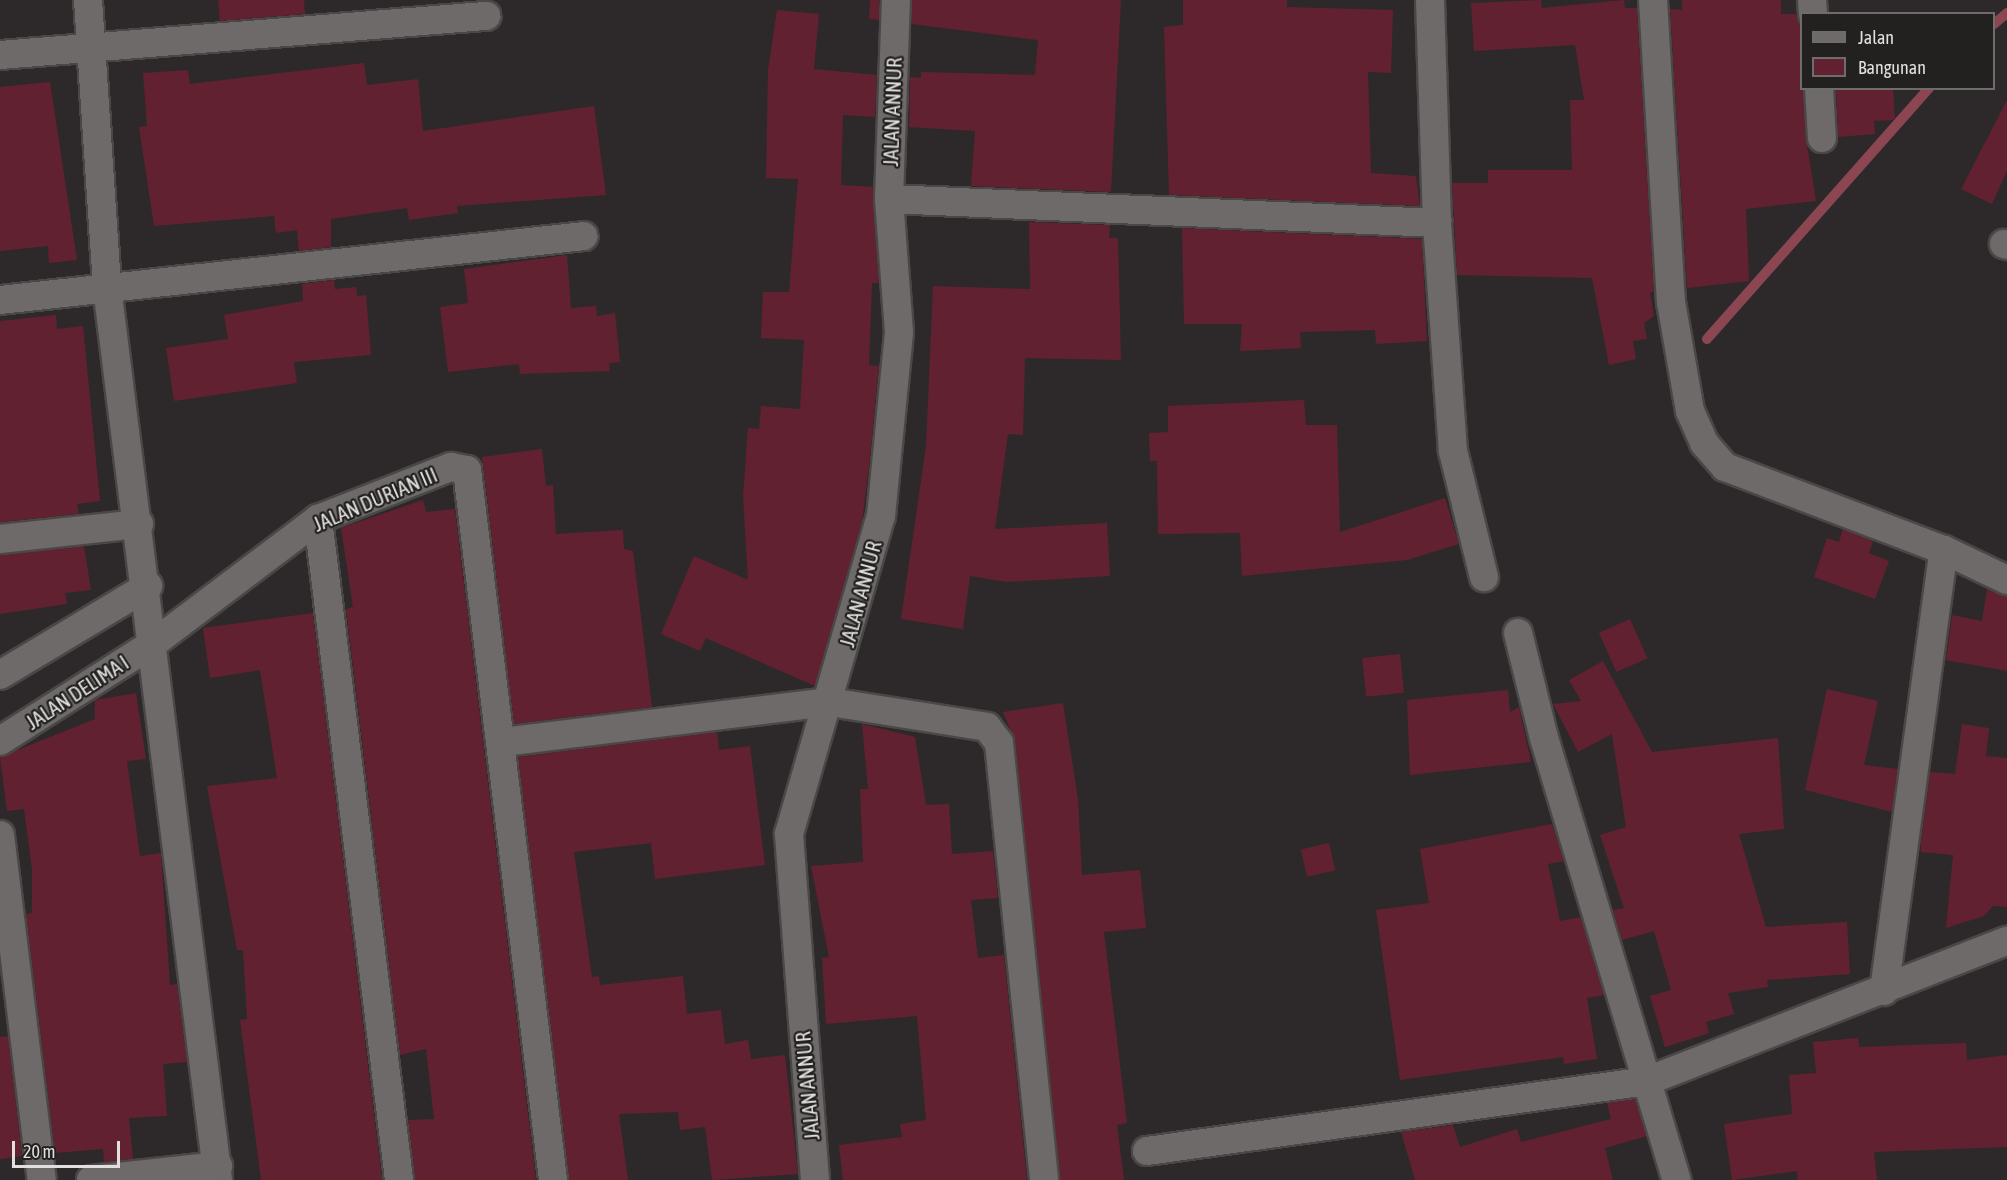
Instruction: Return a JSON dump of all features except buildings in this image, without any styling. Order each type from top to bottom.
[{"type":"street","points":[[88,0],[95,44],[107,286],[148,586],[218,1173],[91,1180]]},
{"type":"street","name":"JALAN ANNUR","points":[[815,1180],[789,834],[831,702],[881,516],[899,333],[889,200],[896,0]]},
{"type":"street","points":[[1430,0],[1437,223],[1453,451],[1484,577]]},
{"type":"street","points":[[1653,0],[1671,302],[1690,411],[1704,443],[1725,466],[1944,550],[2007,580]]},
{"type":"street","points":[[0,55],[95,44],[486,16]]},
{"type":"street","points":[[1818,90],[1822,138]]},
{"type":"street","points":[[889,200],[1437,223]]},
{"type":"street","points":[[0,300],[107,286],[585,236]]},
{"type":"street","name":"JALAN DURIAN III","points":[[154,643],[318,519],[451,466],[467,470],[503,742]]},
{"type":"street","points":[[318,519],[399,1180]]},
{"type":"street","points":[[0,539],[139,524]]},
{"type":"street","points":[[1884,991],[1944,550]]},
{"type":"street","points":[[0,675],[148,586]]},
{"type":"street","points":[[1518,633],[1677,1180]]},
{"type":"street","name":"JALAN DELIMA I","points":[[0,741],[154,643]]},
{"type":"street","points":[[553,1180],[503,742],[831,702],[966,721],[987,727],[999,743],[1044,1180]]},
{"type":"street","points":[[0,836],[10,981],[42,1180]]},
{"type":"street","points":[[1147,1151],[1647,1081],[1884,991],[2007,941]]},
{"type":"waterway","points":[[1995,23],[2007,13]]},
{"type":"waterway","points":[[1707,339],[1927,90]]}]
